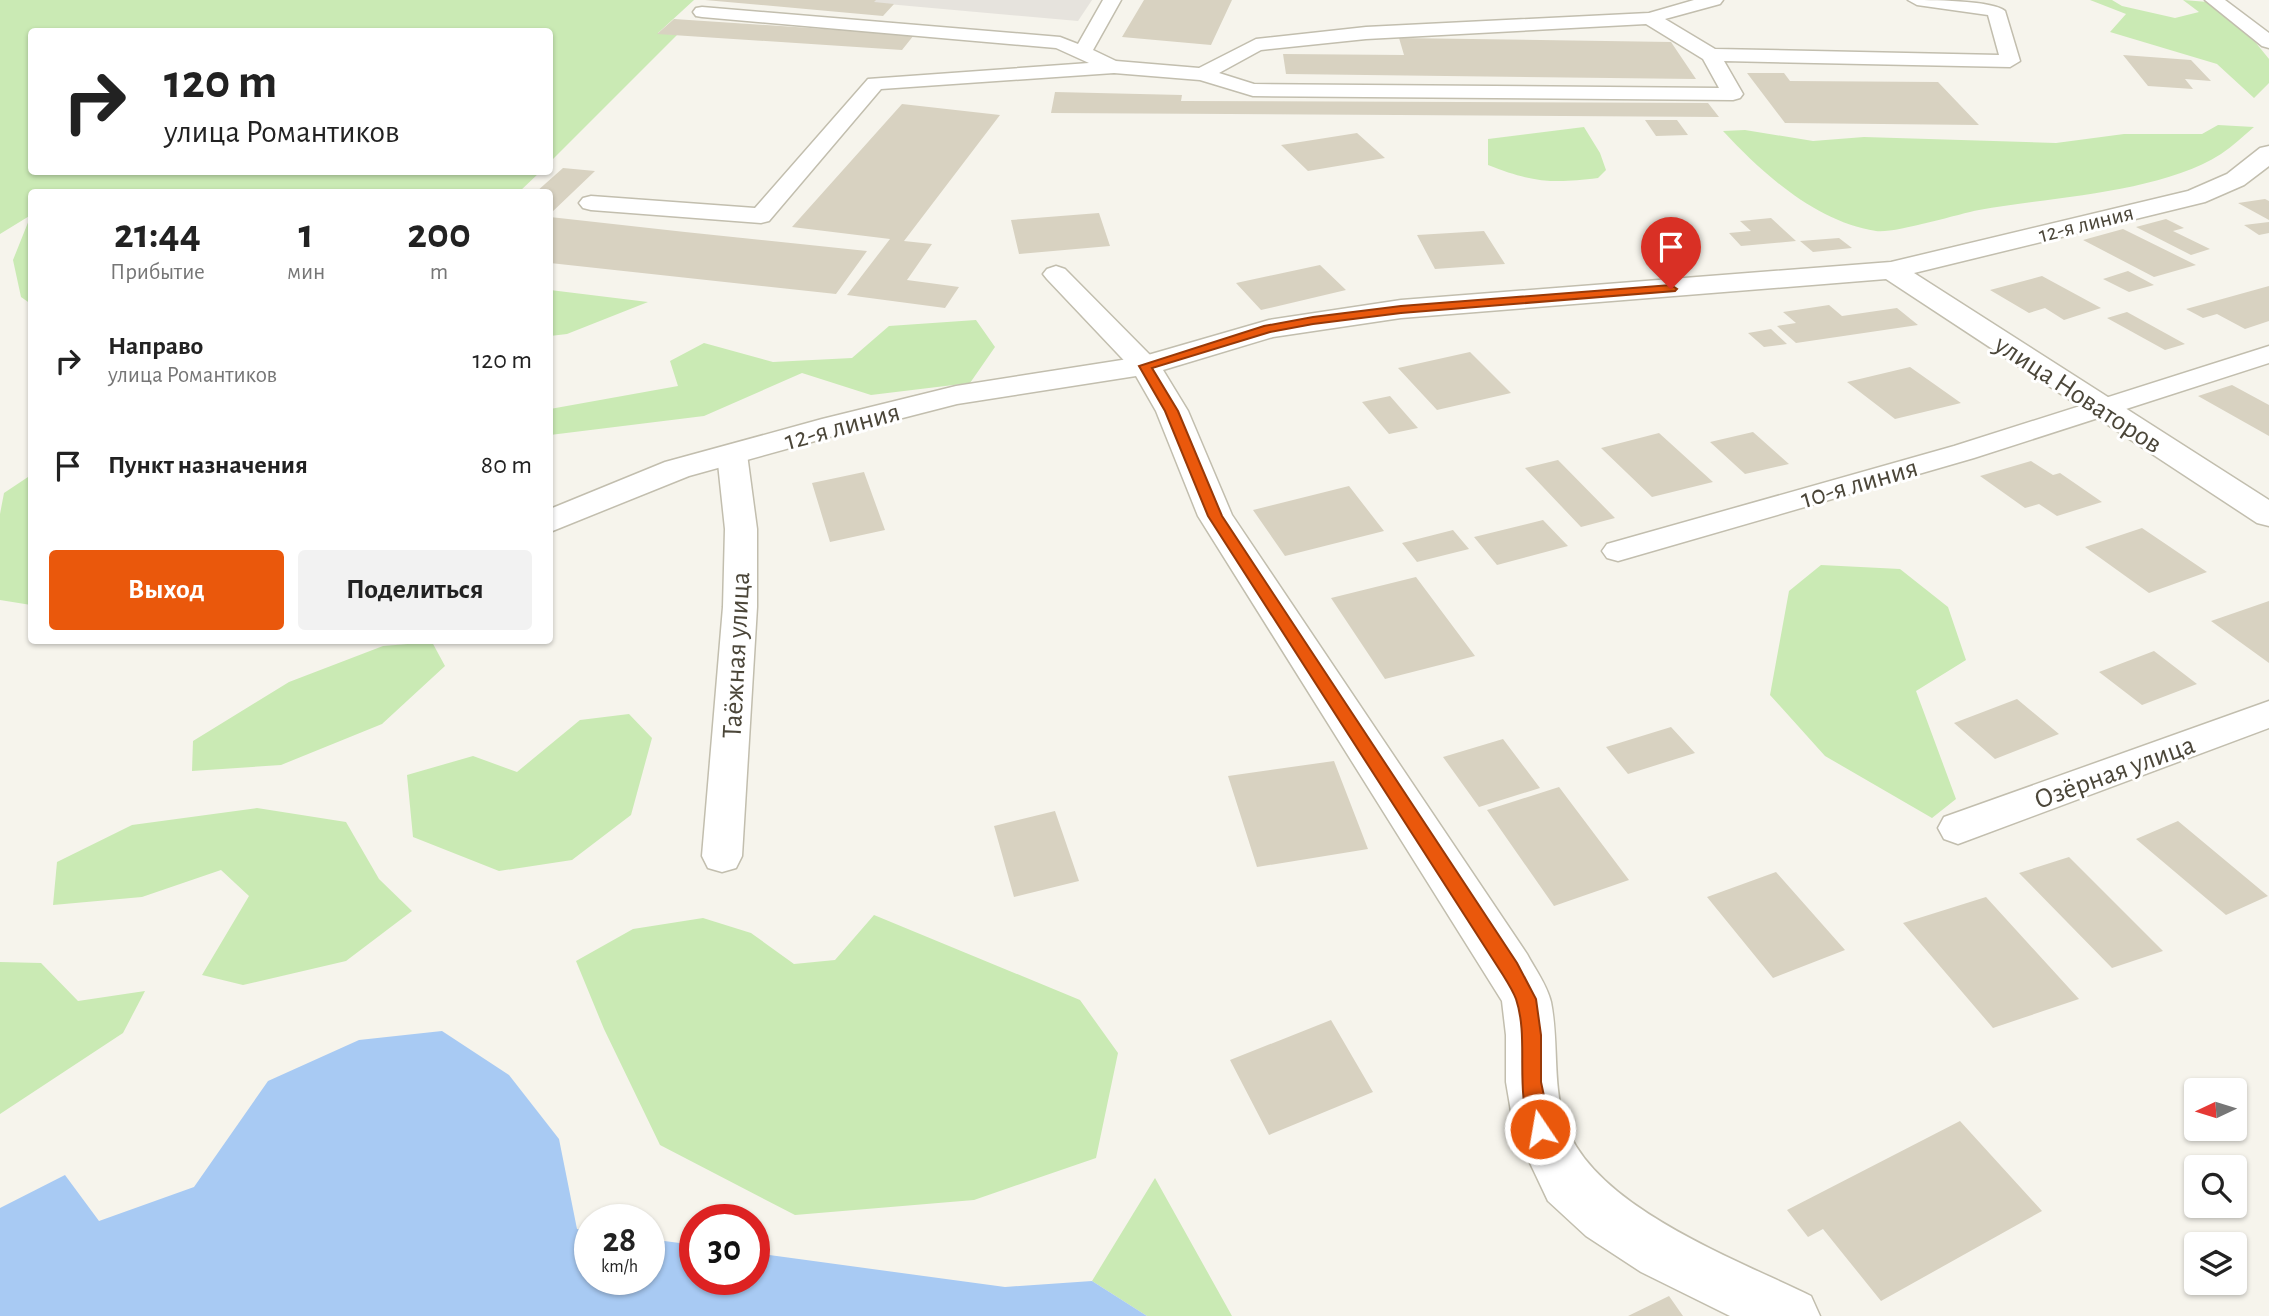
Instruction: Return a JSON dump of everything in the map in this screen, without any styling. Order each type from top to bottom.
[{"type":"street","name":"12-я линия","points":[[553,520],[627,487],[677,469],[732,454],[957,395],[1145,366],[1269,328],[1401,309],[1891,270],[2196,197],[2232,182],[2253,169],[2269,152]]},
{"type":"street","name":"улица Новаторов","points":[[1891,270],[2269,515]]},
{"type":"street","points":[[1145,366],[1172,411],[1215,516],[1510,969],[1526,999],[1531,1035],[1531,1082],[1540,1129],[1567,1182],[1605,1217],[1661,1252],[1791,1316]]},
{"type":"lane","points":[[1082,53],[1112,0]]},
{"type":"lane","points":[[1202,74],[1256,45],[1366,33],[1650,18],[1714,0]]},
{"type":"lane","points":[[1710,55],[2010,61],[1996,11],[1917,0]]},
{"type":"lane","points":[[2214,0],[2269,42]]},
{"type":"lane","points":[[702,12],[1060,43],[1114,67]]},
{"type":"lane","points":[[591,203],[761,216],[875,83],[1114,67],[1202,74],[1253,90],[1733,94],[1710,55],[1650,18]]},
{"type":"lane","points":[[1056,274],[1145,366]]},
{"type":"lane","name":"10-я линия","points":[[1618,551],[1964,452],[2269,354]]},
{"type":"lane","name":"Таёжная улица","points":[[722,856],[740,581],[741,529],[732,454]]},
{"type":"lane","name":"Озёрная улица","points":[[1958,828],[2269,714]]},
{"type":"shaded area","points":[[843,0],[1092,0],[1078,21]]},
{"type":"green space","points":[[0,0],[694,0],[658,33],[677,35],[553,159],[553,28],[28,28],[28,175],[537,175],[522,189],[28,189],[28,217],[0,234]]},
{"type":"green space","points":[[2090,0],[2112,0],[2122,6],[2175,18],[2199,12],[2183,0],[2208,2],[2256,43],[2269,59],[2269,83],[2254,98],[2217,64],[2110,32],[2126,14]]},
{"type":"green space","points":[[2218,125],[2254,127],[2221,154],[2168,177],[2104,192],[1979,210],[1884,231],[1854,226],[1812,207],[1755,164],[1723,131],[1745,130],[1813,141],[1864,137],[2056,143],[2124,134],[2202,134]]},
{"type":"green space","points":[[1584,127],[1600,153],[1606,170],[1598,178],[1542,180],[1488,165],[1488,139]]},
{"type":"green space","points":[[28,222],[28,302],[21,297],[13,260]]},
{"type":"green space","points":[[553,290],[648,302],[567,334],[553,336]]},
{"type":"green space","points":[[976,320],[995,347],[970,383],[871,395],[802,373],[704,416],[553,435],[553,408],[678,386],[670,361],[704,343],[773,362],[852,358],[889,326]]},
{"type":"green space","points":[[28,477],[28,605],[0,600],[0,514],[4,493]]},
{"type":"green space","points":[[1821,565],[1900,569],[1948,607],[1966,660],[1916,691],[1956,799],[1932,818],[1825,756],[1770,695],[1789,591]]},
{"type":"green space","points":[[433,644],[445,666],[382,724],[281,765],[192,771],[193,741],[289,682],[383,646]]},
{"type":"green space","points":[[629,714],[652,738],[631,815],[572,860],[499,871],[413,837],[407,775],[473,756],[517,772],[580,720]]},
{"type":"green space","points":[[257,808],[346,822],[379,879],[412,911],[346,961],[243,985],[202,975],[249,896],[221,870],[142,897],[53,905],[57,862],[132,825]]},
{"type":"green space","points":[[874,915],[1080,1000],[1118,1053],[1096,1158],[974,1200],[795,1215],[660,1145],[604,1029],[576,961],[633,929],[703,918],[751,933],[794,964],[835,960]]},
{"type":"green space","points":[[0,962],[41,963],[78,1001],[145,991],[123,1033],[0,1114]]},
{"type":"green space","points":[[1155,1178],[1232,1316],[1147,1316],[1092,1281]]},
{"type":"water","points":[[442,1031],[509,1075],[559,1139],[574,1214],[574,1295],[665,1295],[665,1241],[679,1243],[679,1295],[770,1295],[770,1255],[1005,1287],[1092,1281],[1147,1316],[0,1316],[0,1208],[65,1175],[99,1221],[194,1187],[268,1081],[359,1040]]},
{"type":"building","points":[[705,0],[876,0],[874,2],[894,4],[883,16]]},
{"type":"building","points":[[1144,0],[1232,0],[1211,45],[1122,37]]},
{"type":"building","points":[[674,19],[914,35],[902,50],[657,34]]},
{"type":"building","points":[[1399,38],[1671,42],[1696,79],[1286,74],[1283,54],[1404,55]]},
{"type":"building","points":[[2123,55],[2191,60],[2211,81],[2185,79],[2193,89],[2148,86]]},
{"type":"building","points":[[1747,73],[1784,73],[1790,81],[1938,82],[1979,125],[1785,123]]},
{"type":"building","points":[[1055,92],[1182,95],[1181,101],[1708,103],[1719,117],[1051,113]]},
{"type":"building","points":[[902,104],[1000,115],[904,241],[932,244],[907,280],[959,287],[945,308],[847,295],[890,239],[792,227]]},
{"type":"building","points":[[1645,120],[1677,120],[1688,135],[1656,136]]},
{"type":"building","points":[[1357,133],[1385,158],[1308,171],[1281,145]]},
{"type":"building","points":[[563,168],[595,171],[553,211],[553,189],[539,189]]},
{"type":"building","points":[[2265,199],[2269,201],[2269,220],[2238,203]]},
{"type":"building","points":[[1099,213],[1110,246],[1019,254],[1011,220]]},
{"type":"building","points":[[553,217],[867,251],[836,294],[553,263]]},
{"type":"building","points":[[1771,218],[1796,241],[1741,246],[1729,233],[1751,231],[1740,221]]},
{"type":"building","points":[[2166,219],[2184,228],[2173,231],[2210,249],[2191,255],[2136,227]]},
{"type":"building","points":[[2269,222],[2269,233],[2259,235],[2244,225]]},
{"type":"building","points":[[2123,229],[2196,265],[2154,277],[2083,240]]},
{"type":"building","points":[[1484,231],[1505,264],[1435,269],[1417,235]]},
{"type":"building","points":[[1839,238],[1852,248],[1813,252],[1800,241]]},
{"type":"building","points":[[1320,265],[1346,290],[1261,310],[1236,283]]},
{"type":"building","points":[[2128,271],[2154,285],[2129,292],[2103,279]]},
{"type":"building","points":[[2042,276],[2101,308],[2064,320],[2045,308],[2029,313],[1990,290]]},
{"type":"building","points":[[2269,286],[2269,321],[2245,329],[2217,314],[2203,318],[2186,309]]},
{"type":"building","points":[[1829,305],[1842,316],[1897,308],[1918,325],[1796,343],[1777,326],[1796,323],[1783,312]]},
{"type":"building","points":[[2127,312],[2185,344],[2165,350],[2107,318]]},
{"type":"building","points":[[1771,329],[1787,344],[1764,347],[1748,333]]},
{"type":"building","points":[[1470,352],[1511,393],[1437,410],[1398,368]]},
{"type":"building","points":[[1910,367],[1961,403],[1895,419],[1847,382]]},
{"type":"building","points":[[2232,385],[2269,405],[2269,436],[2198,396]]},
{"type":"building","points":[[1390,396],[1418,428],[1389,434],[1362,402]]},
{"type":"building","points":[[1753,432],[1789,464],[1745,474],[1710,442]]},
{"type":"building","points":[[1659,433],[1713,482],[1652,497],[1601,448]]},
{"type":"building","points":[[1558,460],[1615,518],[1581,527],[1525,468]]},
{"type":"building","points":[[2031,461],[2053,475],[2060,473],[2102,502],[2057,516],[2039,504],[2025,508],[1980,476]]},
{"type":"building","points":[[864,472],[885,530],[830,542],[812,483]]},
{"type":"building","points":[[1349,486],[1384,531],[1285,556],[1253,510]]},
{"type":"building","points":[[1543,520],[1568,546],[1497,565],[1474,537]]},
{"type":"building","points":[[2142,528],[2207,572],[2149,593],[2085,547]]},
{"type":"building","points":[[1453,530],[1469,549],[1417,562],[1402,543]]},
{"type":"building","points":[[1416,577],[1475,656],[1385,679],[1331,598]]},
{"type":"building","points":[[2269,601],[2269,663],[2211,621]]},
{"type":"building","points":[[2154,651],[2197,684],[2142,705],[2099,672]]},
{"type":"building","points":[[2017,699],[2059,734],[1995,759],[1954,723]]},
{"type":"building","points":[[1671,727],[1695,753],[1628,774],[1606,747]]},
{"type":"building","points":[[1503,739],[1540,788],[1479,807],[1443,757]]},
{"type":"building","points":[[1334,761],[1368,849],[1257,867],[1228,776]]},
{"type":"building","points":[[1559,787],[1629,880],[1554,906],[1487,810]]},
{"type":"building","points":[[1055,811],[1079,881],[1014,897],[994,826]]},
{"type":"building","points":[[2178,821],[2268,896],[2226,915],[2136,839]]},
{"type":"building","points":[[2069,857],[2163,951],[2112,968],[2019,873]]},
{"type":"building","points":[[1776,872],[1845,950],[1773,978],[1707,897]]},
{"type":"building","points":[[1986,897],[2079,999],[1993,1028],[1903,923]]},
{"type":"building","points":[[1331,1020],[1373,1092],[1269,1135],[1230,1060]]},
{"type":"building","points":[[1960,1121],[2042,1211],[1881,1301],[1823,1229],[1808,1237],[1787,1210]]},
{"type":"building","points":[[1669,1296],[1683,1316],[1628,1316]]},
{"type":"route","points":[[1540,1129],[1531,1082],[1531,1035],[1526,999],[1510,969],[1215,516],[1172,411],[1145,366],[1269,328],[1313,320],[1401,309],[1671,289]]}]
